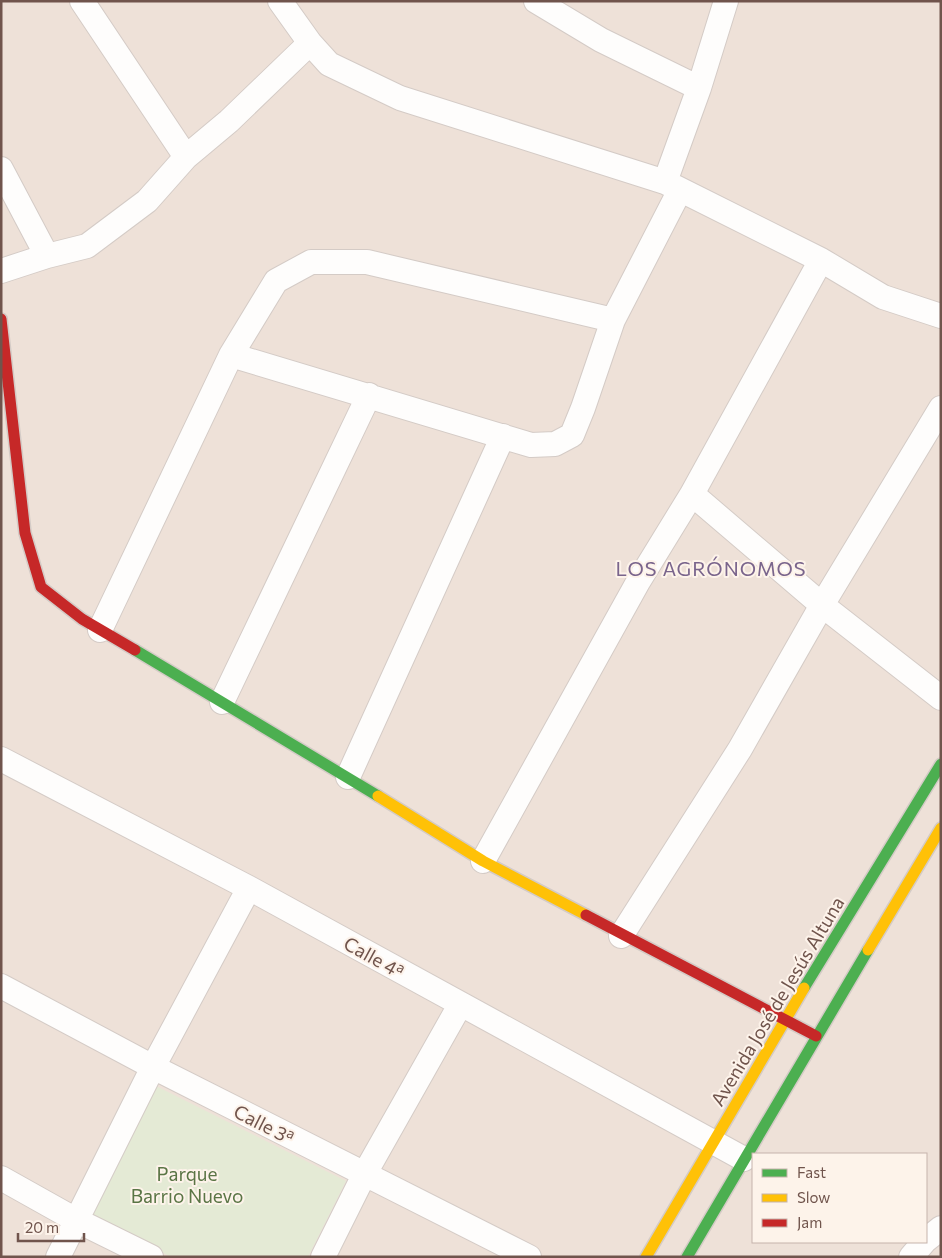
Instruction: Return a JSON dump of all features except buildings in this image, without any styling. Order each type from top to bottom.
[{"type":"street","points":[[82,1],[186,157]]},
{"type":"street","points":[[280,1],[310,43],[329,64],[400,98],[673,186],[821,260],[883,297],[941,316]]},
{"type":"street","points":[[536,1],[601,40],[699,88]]},
{"type":"street","points":[[231,355],[531,445],[555,444],[572,435],[613,320],[673,186],[699,88],[726,1]]},
{"type":"street","points":[[1,271],[47,256],[87,246],[148,201],[186,157],[229,121],[310,43]]},
{"type":"street","points":[[1,169],[47,256]]},
{"type":"street","points":[[482,861],[633,590],[692,494],[821,260]]},
{"type":"street","points":[[100,630],[231,355],[276,282],[311,262],[367,262],[613,320]]},
{"type":"street","points":[[1,319],[25,533],[41,586],[82,619],[348,777],[482,861],[621,936],[816,1036]]},
{"type":"street","points":[[222,702],[369,395]]},
{"type":"street","points":[[621,936],[740,749],[822,605],[941,408]]},
{"type":"street","points":[[348,777],[503,436]]},
{"type":"street","points":[[692,494],[822,605],[941,698]]},
{"type":"street","name":"Calle 4ª","points":[[1,759],[249,888],[744,1159]]},
{"type":"street","name":"Avenida José de Jesús Altuna","points":[[646,1257],[785,1019],[941,764]]},
{"type":"street","points":[[686,1257],[941,828]]},
{"type":"street","points":[[58,1257],[153,1067],[249,888]]},
{"type":"street","name":"Calle 3ª","points":[[1,986],[153,1067],[529,1257]]},
{"type":"street","points":[[324,1257],[364,1175],[460,1005]]},
{"type":"street","points":[[1,1178],[76,1220],[151,1257]]},
{"type":"street","points":[[927,1239],[941,1228]]},
{"type":"street","points":[[911,1257],[923,1243]]},
{"type":"shaded area","points":[[1,1],[941,1],[941,1257],[1,1257]]},
{"type":"green space","name":"Parque Barrio Nuevo","points":[[154,1085],[346,1181],[308,1257],[171,1257],[88,1215]]},
{"type":"traffic: fast","points":[[135,650],[378,796]]},
{"type":"traffic: fast","points":[[804,988],[941,764]]},
{"type":"traffic: fast","points":[[687,1257],[868,950]]},
{"type":"traffic: slow","points":[[378,796],[483,861],[586,915]]},
{"type":"traffic: slow","points":[[868,950],[941,828]]},
{"type":"traffic: slow","points":[[646,1257],[804,988]]},
{"type":"traffic: jam","points":[[1,319],[25,533],[41,587],[82,619],[135,650]]},
{"type":"traffic: jam","points":[[586,915],[816,1036]]},
{"type":"district","name":"LOS AGRÓNOMOS","points":[[711,568]]}]
